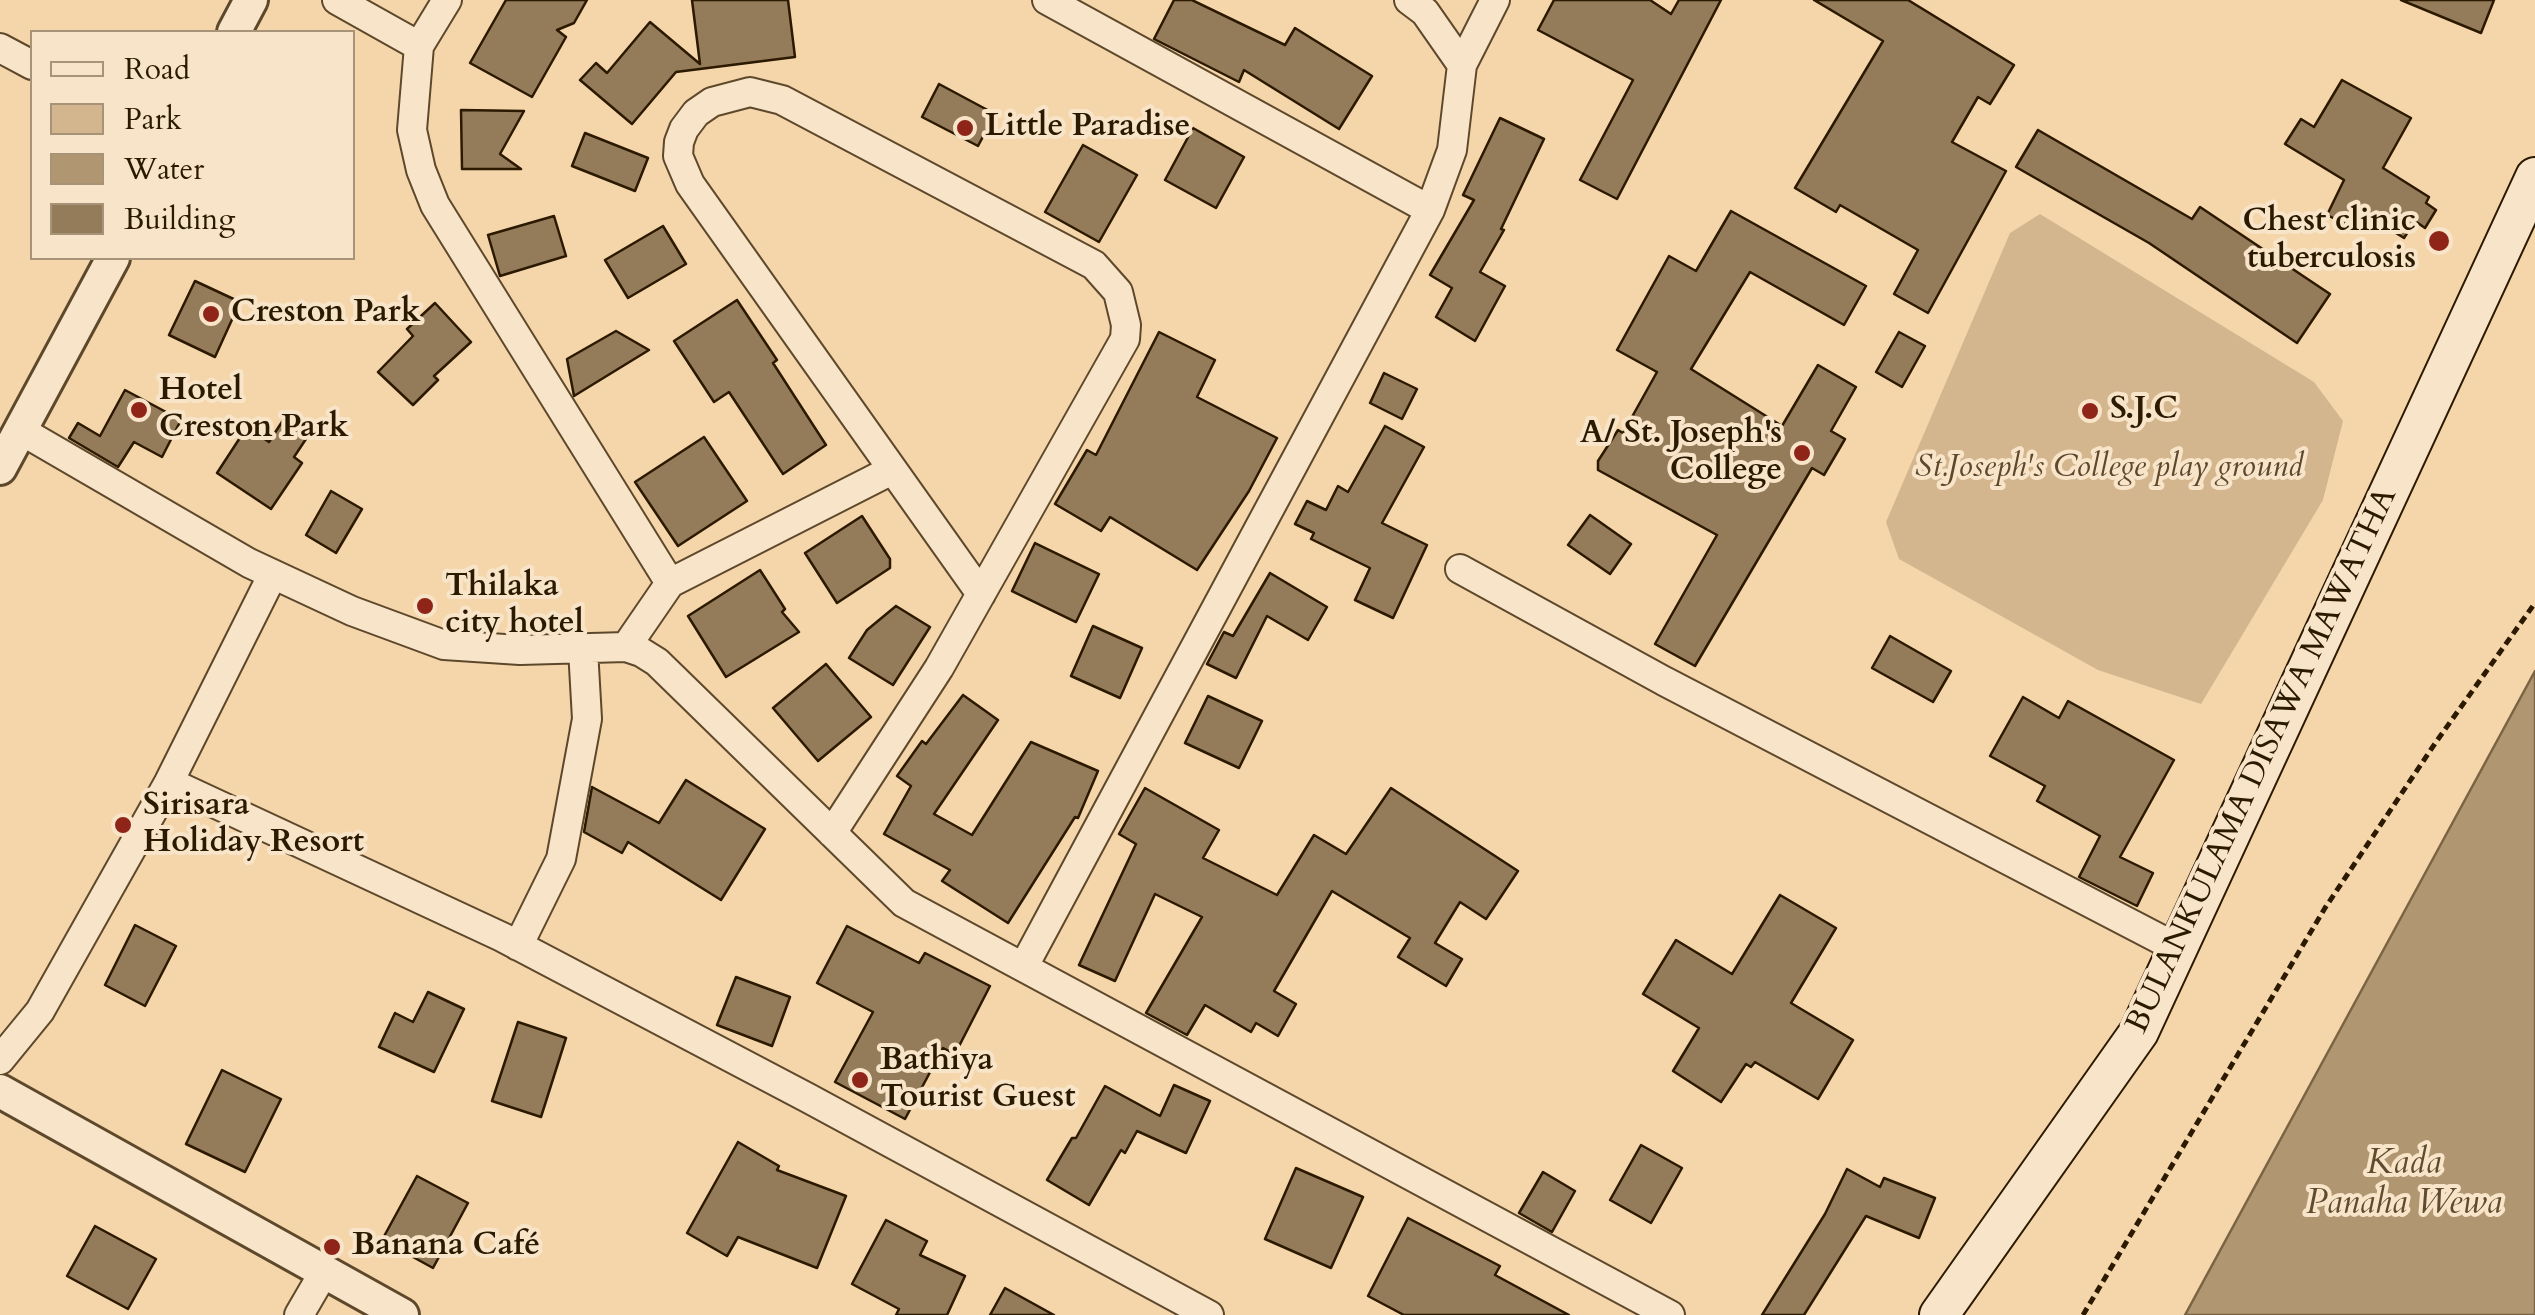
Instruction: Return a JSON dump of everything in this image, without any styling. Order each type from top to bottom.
[{"type":"main road","name":"BULANKULAMA DISAWA MAWATHA","points":[[1939,1315],[2139,1032],[2535,178]]},
{"type":"street","points":[[235,30],[251,0]]},
{"type":"street","points":[[337,0],[419,46]]},
{"type":"street","points":[[447,0],[419,46],[412,130],[421,170],[435,205],[670,583]]},
{"type":"street","points":[[1047,0],[1430,210]]},
{"type":"street","points":[[1409,0],[1424,12],[1462,65]]},
{"type":"street","points":[[1024,966],[1430,210],[1452,150],[1462,65],[1496,0]]},
{"type":"street","points":[[0,48],[30,64]]},
{"type":"street","points":[[832,833],[940,668],[1124,339],[1126,325],[1118,292],[1094,265],[782,100],[750,92],[712,102],[684,129],[678,156],[682,169],[981,594]]},
{"type":"street","points":[[0,468],[112,260]]},
{"type":"street","points":[[20,430],[273,574],[352,611],[444,644],[520,650],[626,647],[656,662],[904,903],[1670,1315]]},
{"type":"street","points":[[626,647],[670,583],[892,470]]},
{"type":"street","points":[[1460,569],[1664,681],[2178,949]]},
{"type":"street","points":[[0,1060],[40,1011],[170,782],[273,574]]},
{"type":"street","points":[[518,946],[561,859],[587,719],[583,648]]},
{"type":"street","points":[[170,782],[518,946],[1209,1315]]},
{"type":"street","points":[[0,1092],[402,1315]]},
{"type":"street","points":[[299,1315],[324,1272]]},
{"type":"path","points":[[2083,1315],[2325,908],[2535,603]]},
{"type":"green space","name":"St.Joseph's College play ground","points":[[2040,214],[2314,382],[2343,421],[2323,500],[2201,704],[2098,670],[1899,559],[1886,522],[2010,233]]},
{"type":"water","name":"Kada Panaha Wewa","points":[[2535,671],[2535,1315],[2185,1315]]},
{"type":"building","points":[[506,0],[587,0],[574,23],[557,30],[566,37],[532,97],[470,63]]},
{"type":"building","points":[[692,0],[788,0],[795,57],[676,72],[632,124],[580,80],[596,63],[607,73],[650,22],[700,64]]},
{"type":"building","points":[[1174,0],[1192,0],[1285,45],[1295,28],[1372,76],[1339,129],[1244,70],[1239,82],[1154,39]]},
{"type":"building","points":[[1554,0],[1650,0],[1671,14],[1679,0],[1721,0],[1617,199],[1580,180],[1633,80],[1538,30]]},
{"type":"building","points":[[1814,0],[1908,0],[2014,65],[1990,104],[1978,97],[1952,142],[2006,171],[1928,313],[1894,294],[1918,250],[1840,205],[1836,212],[1795,188],[1883,41]]},
{"type":"building","points":[[2401,0],[2494,0],[2481,33]]},
{"type":"building","points":[[2342,80],[2411,118],[2383,168],[2429,197],[2426,203],[2436,210],[2425,228],[2415,221],[2404,238],[2367,215],[2359,231],[2327,215],[2344,180],[2285,144],[2301,119],[2314,127]]},
{"type":"building","name":"Little Paradise","points":[[939,84],[995,114],[978,146],[922,117]]},
{"type":"building","points":[[461,110],[524,111],[500,154],[521,169],[462,169]]},
{"type":"building","points":[[1500,118],[1544,139],[1501,229],[1504,230],[1480,272],[1505,286],[1475,341],[1436,317],[1452,288],[1430,275],[1474,200],[1463,195]]},
{"type":"building","points":[[1193,128],[1244,157],[1216,208],[1165,180]]},
{"type":"building","points":[[2038,130],[2192,219],[2200,207],[2330,294],[2297,343],[2149,243],[2016,167]]},
{"type":"building","points":[[585,133],[648,158],[635,191],[572,166]]},
{"type":"building","points":[[1083,145],[1137,175],[1099,242],[1045,212]]},
{"type":"building","points":[[1731,211],[1866,286],[1844,325],[1750,272],[1691,369],[1782,426],[1818,365],[1856,387],[1831,431],[1845,439],[1824,475],[1812,468],[1695,666],[1655,644],[1717,535],[1598,470],[1598,461],[1618,430],[1623,433],[1657,372],[1617,350],[1669,256],[1696,271]]},
{"type":"building","points":[[554,216],[566,256],[500,276],[488,235]]},
{"type":"building","points":[[663,226],[686,264],[628,298],[605,260]]},
{"type":"building","points":[[195,281],[240,302],[215,357],[169,335]]},
{"type":"building","points":[[737,300],[826,445],[783,474],[729,392],[714,402],[674,341]]},
{"type":"building","points":[[435,303],[471,342],[434,376],[438,380],[413,405],[378,372],[413,336],[407,329]]},
{"type":"building","points":[[616,331],[649,350],[574,396],[567,359]]},
{"type":"building","points":[[1159,332],[1215,360],[1197,397],[1277,438],[1249,491],[1197,570],[1110,517],[1101,531],[1055,504],[1087,450],[1096,455]]},
{"type":"building","points":[[1899,332],[1925,346],[1902,387],[1876,372]]},
{"type":"building","points":[[1384,373],[1417,389],[1402,419],[1370,403]]},
{"type":"building","points":[[125,390],[181,420],[162,457],[134,442],[118,467],[69,438],[78,423],[100,436]]},
{"type":"building","points":[[287,414],[312,430],[294,457],[302,463],[271,509],[217,473],[247,427],[269,442]]},
{"type":"building","points":[[1385,426],[1424,447],[1382,523],[1427,545],[1393,618],[1355,600],[1370,568],[1311,539],[1314,533],[1295,524],[1307,501],[1326,510],[1338,486],[1348,492]]},
{"type":"building","points":[[704,437],[747,501],[678,546],[635,482]]},
{"type":"building","points":[[331,491],[362,509],[336,553],[306,535]]},
{"type":"building","points":[[1590,515],[1631,544],[1610,574],[1568,545]]},
{"type":"building","points":[[862,516],[890,559],[890,568],[837,603],[805,553]]},
{"type":"building","points":[[1035,543],[1099,574],[1076,622],[1012,591]]},
{"type":"building","points":[[760,570],[785,609],[782,612],[799,632],[726,677],[688,616]]},
{"type":"building","points":[[1270,573],[1327,607],[1308,640],[1267,616],[1236,678],[1207,664],[1224,632],[1233,636]]},
{"type":"building","points":[[896,606],[930,627],[893,685],[849,658],[867,630]]},
{"type":"building","points":[[1093,626],[1142,648],[1120,698],[1071,676]]},
{"type":"building","points":[[1890,636],[1951,671],[1933,702],[1872,668]]},
{"type":"building","points":[[826,664],[871,717],[818,761],[773,708]]},
{"type":"building","points":[[963,695],[998,720],[934,814],[972,835],[1031,742],[1098,771],[1078,818],[1075,817],[1008,923],[942,881],[950,870],[884,834],[911,786],[897,776]]},
{"type":"building","points":[[1208,696],[1262,721],[1239,768],[1185,743]]},
{"type":"building","points":[[2023,697],[2059,718],[2068,701],[2174,760],[2120,857],[2153,873],[2137,906],[2079,877],[2100,836],[2037,801],[2045,786],[1990,756]]},
{"type":"building","points":[[686,780],[765,829],[721,900],[628,842],[622,853],[584,832],[592,787],[659,823]]},
{"type":"building","points":[[1145,788],[1219,830],[1203,858],[1277,895],[1314,835],[1346,854],[1391,788],[1518,871],[1486,919],[1460,902],[1435,943],[1462,959],[1446,986],[1398,957],[1410,938],[1332,891],[1274,991],[1296,1004],[1278,1036],[1256,1023],[1251,1032],[1205,1005],[1187,1035],[1146,1013],[1202,917],[1155,894],[1115,981],[1079,965],[1136,844],[1119,834]]},
{"type":"building","points":[[1780,895],[1836,928],[1791,1003],[1853,1040],[1818,1099],[1755,1062],[1751,1067],[1746,1064],[1721,1102],[1673,1071],[1699,1028],[1643,994],[1676,940],[1732,974]]},
{"type":"building","points":[[135,925],[176,946],[145,1006],[105,985]]},
{"type":"building","points":[[847,926],[919,963],[925,953],[990,986],[955,1054],[943,1048],[905,1119],[835,1082],[873,1012],[817,983]]},
{"type":"building","points":[[736,977],[790,997],[772,1046],[717,1025]]},
{"type":"building","points":[[428,992],[464,1009],[434,1072],[379,1047],[395,1013],[413,1022]]},
{"type":"building","points":[[518,1022],[566,1038],[541,1117],[492,1101]]},
{"type":"building","points":[[222,1070],[281,1099],[245,1172],[186,1144]]},
{"type":"building","points":[[1174,1085],[1210,1101],[1186,1153],[1137,1131],[1125,1153],[1121,1150],[1089,1205],[1047,1180],[1105,1086],[1160,1116]]},
{"type":"building","points":[[738,1142],[779,1166],[777,1170],[846,1196],[817,1268],[738,1237],[727,1256],[687,1233]]},
{"type":"building","points":[[1641,1145],[1682,1168],[1651,1223],[1610,1200]]},
{"type":"building","points":[[1296,1168],[1363,1197],[1331,1268],[1265,1239]]},
{"type":"building","points":[[1847,1169],[1880,1187],[1884,1178],[1935,1198],[1919,1238],[1866,1216],[1804,1315],[1762,1315],[1825,1214]]},
{"type":"building","points":[[1543,1172],[1575,1191],[1552,1232],[1519,1213]]},
{"type":"building","points":[[417,1176],[468,1203],[433,1268],[382,1240]]},
{"type":"building","points":[[1408,1218],[1500,1266],[1495,1275],[1569,1315],[1404,1315],[1368,1296]]},
{"type":"building","points":[[886,1220],[927,1241],[920,1255],[965,1276],[947,1315],[896,1315],[899,1309],[852,1284]]},
{"type":"building","points":[[95,1226],[156,1259],[128,1309],[67,1276]]},
{"type":"building","points":[[1005,1288],[1054,1315],[990,1315]]},
{"type":"place","name":"Little Paradise","points":[[965,128]]},
{"type":"place","name":"Chest clinic tuberculosis","points":[[2439,241]]},
{"type":"place","name":"Creston Park","points":[[211,314]]},
{"type":"place","name":"Hotel Creston Park","points":[[139,410]]},
{"type":"place","name":"S.J.C","points":[[2090,411]]},
{"type":"place","name":"A/ St. Joseph's College","points":[[1802,453]]},
{"type":"place","name":"Thilaka city hotel","points":[[425,606]]},
{"type":"place","name":"Sirisara Holiday Resort","points":[[123,825]]},
{"type":"place","name":"Bathiya Tourist Guest","points":[[860,1080]]},
{"type":"place","name":"Banana Café","points":[[332,1247]]}]
